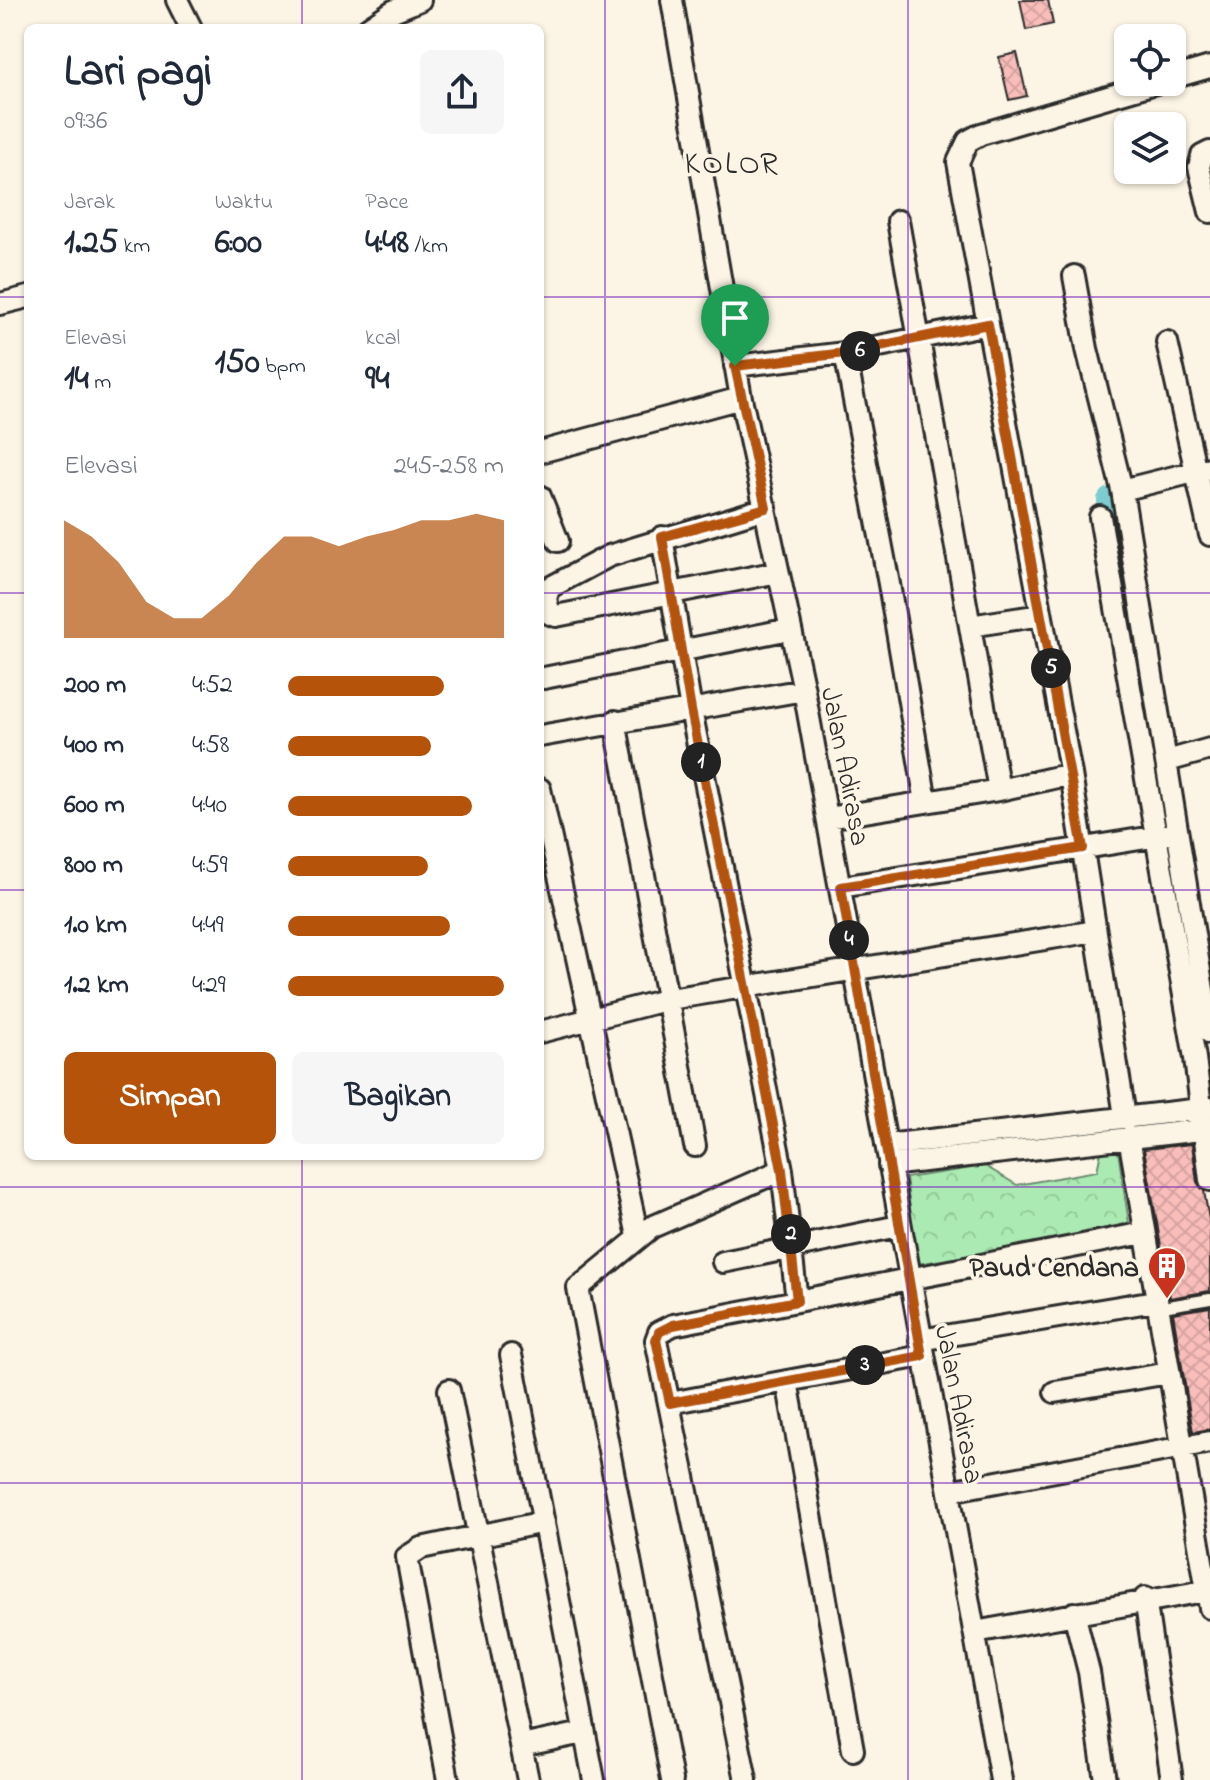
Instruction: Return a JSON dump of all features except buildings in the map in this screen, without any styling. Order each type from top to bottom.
[{"type":"street","points":[[177,0],[189,24]]},
{"type":"street","points":[[372,24],[388,6],[420,0]]},
{"type":"street","name":"Jalan Adirasa","points":[[672,0],[741,398],[804,690],[841,887],[899,1226],[1001,1780]]},
{"type":"street","points":[[1186,74],[1210,67]]},
{"type":"street","points":[[1114,96],[968,141],[958,162],[1071,774],[1125,1116]]},
{"type":"street","points":[[1210,152],[1202,156],[1199,167],[1210,212]]},
{"type":"street","points":[[898,221],[999,790]]},
{"type":"street","points":[[1074,276],[1087,349],[1122,490],[1167,761],[1165,835],[1170,911],[1206,1109],[1210,1180]]},
{"type":"street","points":[[0,304],[24,298]]},
{"type":"street","points":[[735,366],[845,353],[988,324]]},
{"type":"street","points":[[1167,342],[1203,470],[1210,535]]},
{"type":"street","points":[[845,353],[926,802]]},
{"type":"street","points":[[544,451],[741,398]]},
{"type":"street","points":[[1122,490],[1203,470]]},
{"type":"street","points":[[544,506],[558,541]]},
{"type":"street","points":[[766,508],[662,537],[570,574],[549,588],[546,599],[550,614],[556,616],[778,572]]},
{"type":"street","points":[[1100,517],[1165,835],[1210,1033]]},
{"type":"street","points":[[662,537],[691,710],[782,1170],[797,1301]]},
{"type":"street","points":[[970,626],[1041,615]]},
{"type":"street","points":[[544,678],[790,629]]},
{"type":"street","points":[[544,735],[804,690]]},
{"type":"street","points":[[615,721],[695,1146]]},
{"type":"street","points":[[1167,761],[1210,749]]},
{"type":"street","points":[[828,818],[999,790],[1071,774]]},
{"type":"street","points":[[544,807],[622,1176],[638,1236]]},
{"type":"street","points":[[841,887],[1165,835]]},
{"type":"street","points":[[544,1031],[669,999],[748,989],[854,968],[1095,931]]},
{"type":"street","points":[[888,1155],[1125,1116],[1206,1109]]},
{"type":"street","points":[[888,1155],[1206,1129]]},
{"type":"street","points":[[975,1632],[1145,1598],[1209,1596],[1129,1137]]},
{"type":"street","points":[[672,1780],[578,1293],[579,1284],[638,1236],[782,1170]]},
{"type":"street","points":[[723,1262],[793,1245],[899,1226]]},
{"type":"street","points":[[746,1780],[656,1340],[659,1332],[673,1325],[1144,1233]]},
{"type":"street","points":[[670,1403],[787,1381],[921,1348],[1156,1304]]},
{"type":"street","points":[[511,1355],[594,1780]]},
{"type":"street","points":[[1055,1392],[1169,1373]]},
{"type":"street","points":[[787,1381],[853,1750]]},
{"type":"street","points":[[449,1390],[528,1780]]},
{"type":"street","points":[[949,1491],[1210,1442]]},
{"type":"street","points":[[448,1780],[407,1557],[413,1550],[479,1533],[544,1522]]},
{"type":"street","points":[[1145,1598],[1172,1780]]},
{"type":"street","points":[[1074,1613],[1089,1672],[1105,1780]]},
{"type":"street","points":[[521,1746],[583,1733]]},
{"type":"lane","points":[[1156,1304],[1210,1299]]},
{"type":"green space","points":[[1118,1151],[1129,1223],[1027,1246],[917,1264],[906,1178],[985,1166],[1017,1185],[1097,1171],[1101,1152]]},
{"type":"waterway","points":[[1111,501],[1149,741]]},
{"type":"place","name":"Paud Cendana","points":[[1167,1300]]},
{"type":"district","name":"KOLOR","points":[[732,162]]},
{"type":"route","points":[[988,324],[1083,848],[841,887],[899,1226],[911,1278],[922,1356],[670,1403],[656,1340],[659,1332],[673,1325],[797,1301],[782,1170],[691,710],[662,537],[766,508],[735,366],[845,353],[988,324]]}]
